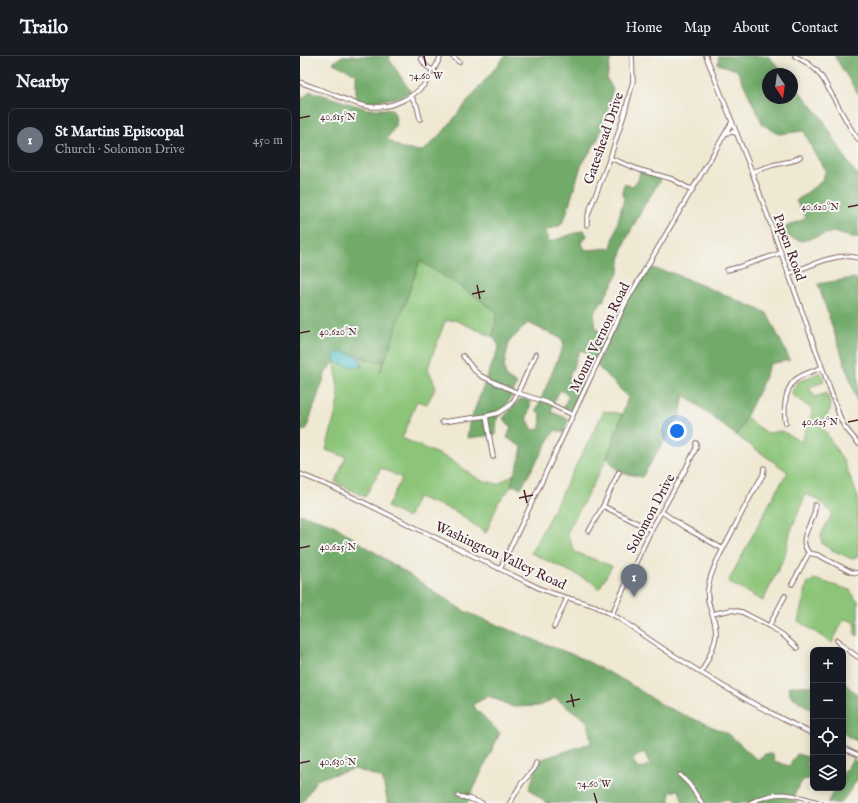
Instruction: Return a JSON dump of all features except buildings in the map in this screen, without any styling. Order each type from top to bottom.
[{"type":"street","points":[[300,82],[350,101],[375,107],[402,101],[411,96],[424,85],[434,71],[441,56]]},
{"type":"street","points":[[452,56],[458,62]]},
{"type":"street","name":"Gateshead Drive","points":[[587,225],[590,209],[610,158],[632,86],[632,56]]},
{"type":"street","name":"Papen Road","points":[[706,56],[752,172],[842,423],[858,443]]},
{"type":"street","points":[[795,56],[809,64],[817,71],[858,139]]},
{"type":"street","points":[[421,58],[426,66],[434,71]]},
{"type":"street","points":[[411,96],[417,106],[420,119]]},
{"type":"street","name":"Mount Vernon Road","points":[[500,569],[626,302],[732,122]]},
{"type":"street","points":[[726,133],[733,132],[737,134]]},
{"type":"street","points":[[752,172],[792,161],[800,157]]},
{"type":"street","points":[[610,158],[640,170],[672,179],[688,188],[693,189]]},
{"type":"street","points":[[726,270],[781,253]]},
{"type":"street","points":[[788,274],[822,261],[850,256],[858,258]]},
{"type":"street","points":[[442,422],[486,416],[502,411],[511,403],[518,392],[536,354]]},
{"type":"street","points":[[463,356],[477,373],[518,392],[546,402],[572,415]]},
{"type":"street","points":[[786,423],[784,416],[786,396],[791,384],[800,376],[822,368]]},
{"type":"street","points":[[486,416],[493,457]]},
{"type":"street","name":"Solomon Drive","points":[[612,614],[651,530],[684,474],[696,448],[696,443]]},
{"type":"street","points":[[701,672],[713,647],[716,635],[716,627],[707,595],[712,571],[763,475],[764,468]]},
{"type":"street","points":[[590,531],[619,472]]},
{"type":"street","name":"Washington Valley Road","points":[[300,474],[332,486],[541,589],[593,606],[620,618],[677,658],[750,701],[810,732]]},
{"type":"street","points":[[815,505],[815,511],[804,538],[805,547],[809,552],[851,572],[858,573]]},
{"type":"street","points":[[603,506],[651,530]]},
{"type":"street","points":[[662,512],[723,549]]},
{"type":"street","points":[[792,584],[809,552]]},
{"type":"street","points":[[769,626],[785,596]]},
{"type":"street","points":[[554,627],[567,598]]},
{"type":"street","points":[[712,614],[731,610],[742,612],[783,635],[797,648]]},
{"type":"street","points":[[837,640],[841,645],[858,657]]},
{"type":"street","points":[[846,750],[858,756]]},
{"type":"street","points":[[510,803],[521,784],[534,770],[536,764]]},
{"type":"street","points":[[680,775],[689,784],[702,803]]},
{"type":"street","points":[[750,803],[768,796],[784,794],[799,796],[820,803]]},
{"type":"street","points":[[458,796],[470,798],[482,803]]},
{"type":"green space","points":[[342,56],[391,56],[389,59],[411,92],[395,98],[370,102],[356,100],[356,74],[333,63]]},
{"type":"green space","points":[[505,56],[611,56],[607,79],[613,89],[598,139],[581,166],[565,218],[560,226],[546,230],[549,242],[584,230],[587,236],[581,243],[586,250],[611,248],[624,198],[622,191],[624,184],[632,186],[638,181],[640,171],[662,178],[645,204],[626,240],[621,255],[619,272],[603,301],[594,313],[596,329],[609,336],[595,360],[580,350],[569,377],[585,384],[572,413],[563,408],[569,395],[560,390],[551,412],[569,419],[563,433],[555,430],[521,488],[511,485],[522,447],[507,438],[511,427],[503,418],[521,398],[531,402],[527,418],[533,430],[540,428],[541,414],[536,411],[564,344],[560,338],[528,323],[509,342],[504,366],[506,377],[517,384],[507,404],[497,419],[496,435],[467,438],[469,424],[499,346],[493,337],[497,312],[466,290],[420,261],[385,360],[376,361],[350,353],[334,356],[335,362],[326,372],[306,430],[300,431],[300,423],[302,420],[300,413],[300,98],[304,98],[310,91],[367,109],[392,109],[396,118],[396,125],[387,139],[403,149],[423,151],[443,132]]},
{"type":"green space","points":[[719,56],[768,56],[780,68],[762,68],[762,104],[798,104],[798,89],[822,118],[850,166],[858,175],[858,239],[833,232],[802,241],[785,236],[786,227],[806,218],[796,201],[822,181],[826,170],[814,153],[804,131],[779,134],[763,125],[737,70],[718,64]]},
{"type":"green space","points":[[834,56],[858,56],[858,94],[835,57]]},
{"type":"green space","points":[[420,261],[466,290],[497,312],[493,337],[455,320],[445,321],[428,368],[436,387],[427,404],[417,401],[402,438],[449,459],[480,480],[498,484],[514,474],[511,487],[498,503],[486,533],[455,511],[417,497],[408,518],[387,507],[402,478],[381,468],[365,497],[335,482],[346,457],[326,450],[339,400],[335,362],[348,366],[361,366],[359,357],[383,362],[380,373]]},
{"type":"green space","points":[[647,267],[675,274],[767,313],[790,360],[770,364],[737,436],[684,395],[680,415],[642,477],[619,472],[607,458],[628,397],[596,365],[626,302]]},
{"type":"green space","points":[[854,278],[858,280],[858,404],[818,284]]},
{"type":"green space","points":[[821,372],[824,382],[809,387],[815,397],[827,393],[831,407],[822,426],[844,462],[858,497],[858,556],[852,559],[822,544],[821,535],[832,513],[818,500],[806,494],[790,533],[785,555],[763,601],[728,582],[776,491],[788,472],[737,436],[746,418],[767,433],[782,431],[801,442],[813,410],[791,394],[797,382]]},
{"type":"green space","points":[[604,411],[622,414],[607,458],[567,533],[575,552],[612,566],[599,589],[590,581],[531,553]]},
{"type":"green space","points":[[300,514],[332,524],[464,611],[577,656],[625,681],[666,707],[729,734],[757,760],[765,754],[773,754],[774,761],[789,766],[797,754],[808,757],[806,766],[810,765],[810,779],[803,780],[792,798],[798,803],[731,803],[728,799],[718,803],[683,803],[679,790],[670,792],[670,803],[546,803],[529,789],[539,760],[591,743],[587,721],[555,698],[539,706],[513,707],[489,696],[472,705],[500,733],[467,803],[387,803],[382,778],[355,769],[317,779],[302,803],[300,803]],"holes":[[[644,752],[650,764],[639,769],[632,759]]]},
{"type":"green space","points":[[814,579],[850,590],[856,600],[858,600],[858,636],[855,634],[855,622],[844,619],[832,643],[798,621],[807,584]]},
{"type":"green space","points":[[846,685],[858,695],[858,741],[846,735]]},
{"type":"green space","points":[[789,686],[810,686],[810,709],[790,695]]},
{"type":"green space","points":[[853,759],[858,763],[858,779],[841,803],[828,803],[833,791],[846,791],[846,769]]},
{"type":"water","points":[[339,352],[348,353],[359,357],[362,367],[348,366],[335,362],[334,356]]},
{"type":"place","name":"St Martins Episcopal","points":[[634,597]]}]
